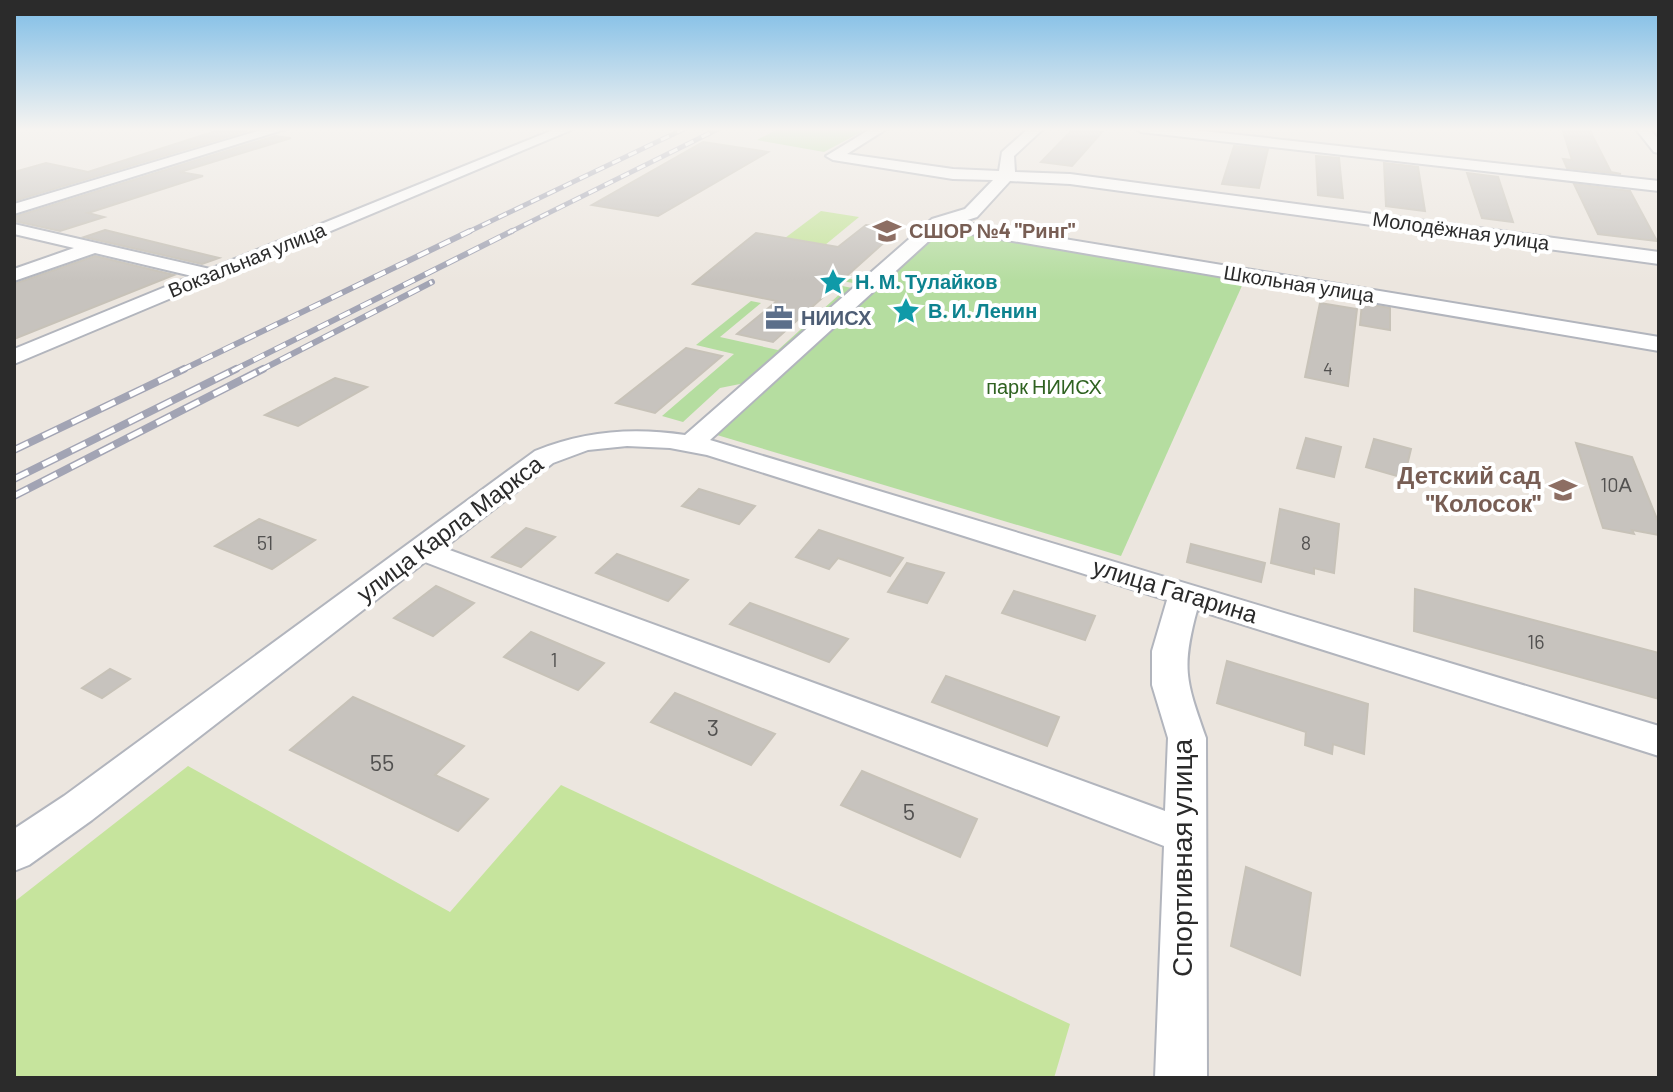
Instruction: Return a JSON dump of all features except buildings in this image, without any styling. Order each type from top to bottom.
[{"type":"street","points":[[14,209],[113,179]]},
{"type":"street","name":"Вокзальная улица","points":[[14,357],[444,179]]},
{"type":"street","points":[[691,443],[938,223],[971,213],[1003,179]]},
{"type":"street","name":"Молодёжная улица","points":[[1069,179],[1659,258]]},
{"type":"street","points":[[1596,179],[1659,186]]},
{"type":"street","name":"Школьная улица","points":[[938,223],[1659,344]]},
{"type":"street","points":[[14,229],[211,275]]},
{"type":"street","points":[[14,275],[93,248]]},
{"type":"street","name":"улица Карла Маркса","points":[[14,852],[78,808],[534,464],[559,450],[589,442],[663,438],[691,443]]},
{"type":"street","name":"улица Гагарина","points":[[691,443],[1659,741]]},
{"type":"street","points":[[421,550],[1185,836]]},
{"type":"street","name":"Спортивная улица","points":[[1181,1078],[1187,738],[1170,685],[1169,651],[1185,595]]},
{"type":"green space","points":[[821,211],[859,217],[825,245],[785,238]]},
{"type":"green space","name":"парк НИИСХ","points":[[943,228],[1245,279],[1121,556],[717,435]]},
{"type":"green space","points":[[808,271],[861,281],[858,284],[832,279],[828,283],[852,288],[750,382],[720,388],[683,422],[662,416],[734,354],[696,345],[751,301],[761,303],[720,337],[778,350],[842,292],[794,282]]},
{"type":"green space","points":[[188,766],[450,912],[561,785],[1070,1024],[1054,1078],[14,1078],[14,902]]},
{"type":"railway","points":[[466,233],[579,179]]},
{"type":"railway","points":[[508,233],[617,179]]},
{"type":"railway","points":[[180,371],[470,231]]},
{"type":"railway","points":[[508,233],[512,231]]},
{"type":"railway","points":[[236,369],[508,233]]},
{"type":"railway","points":[[259,371],[432,282]]},
{"type":"railway","points":[[14,450],[184,369]]},
{"type":"railway","points":[[14,479],[236,369]]},
{"type":"railway","points":[[232,371],[236,369]]},
{"type":"railway","points":[[14,496],[263,369]]},
{"type":"place","name":"СШОР №4 \"Ринг\"","points":[[887,231]]},
{"type":"place","name":"Н. М. Тулайков","points":[[833,282]]},
{"type":"place","name":"В. И. Ленин","points":[[906,311]]},
{"type":"place","name":"НИИСХ","points":[[779,318]]},
{"type":"place","name":"Детский сад \"Колосок\"","points":[[1563,490]]}]
